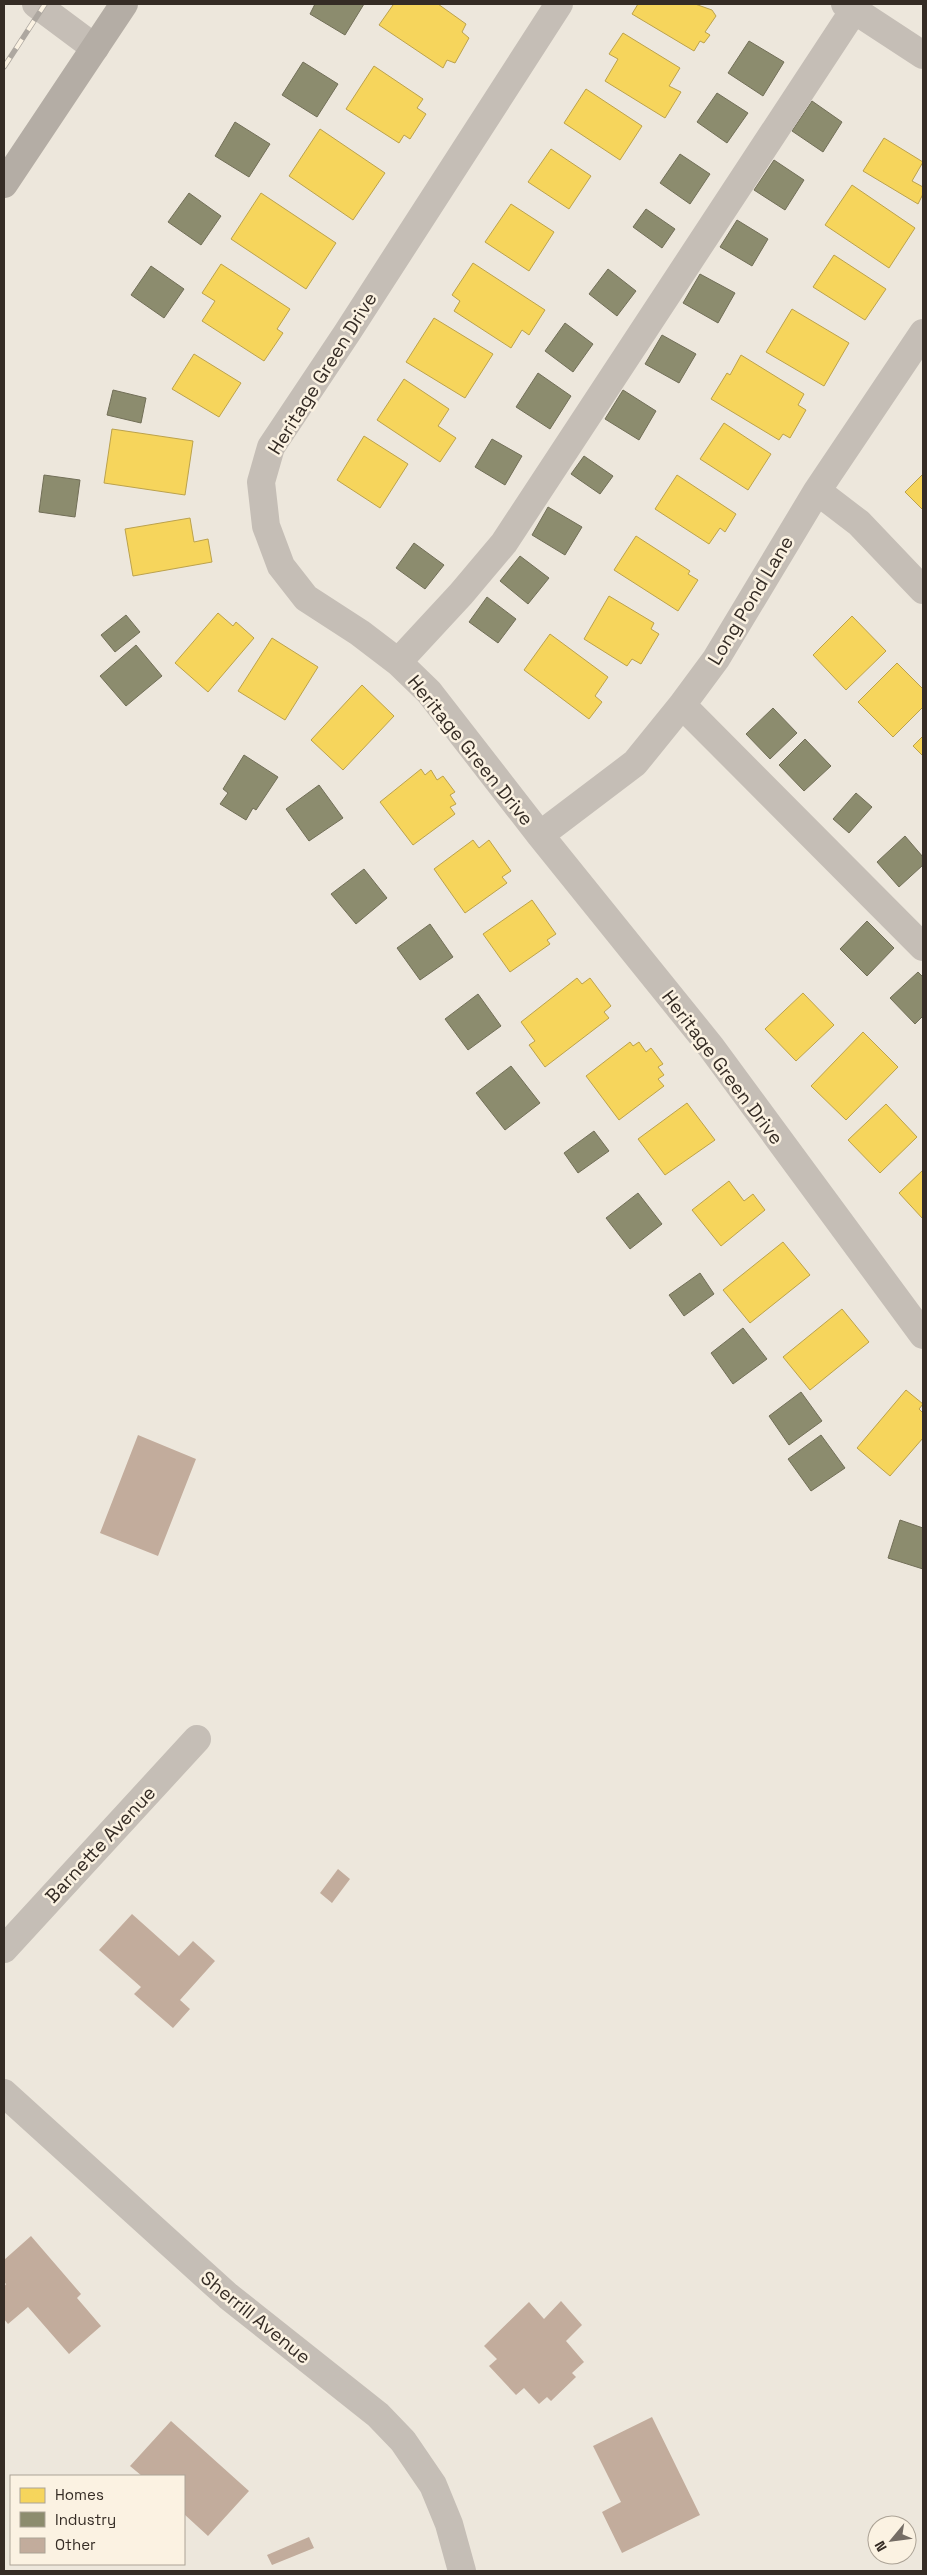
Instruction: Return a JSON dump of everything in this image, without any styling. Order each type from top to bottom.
[{"type":"main road","points":[[4,184],[124,4]]},
{"type":"street","points":[[36,4],[95,48]]},
{"type":"street","name":"Heritage Green Drive","points":[[559,4],[347,333],[271,447],[261,482],[266,526],[281,566],[306,598],[360,633],[398,662],[429,692],[540,835],[711,1047],[923,1334]]},
{"type":"street","points":[[398,662],[461,594],[504,542],[852,6],[923,55]]},
{"type":"street","name":"Long Pond Lane","points":[[540,835],[635,763],[682,705],[716,659],[817,491],[923,333]]},
{"type":"street","points":[[817,491],[859,524],[923,590]]},
{"type":"street","points":[[682,705],[923,947]]},
{"type":"street","name":"Barnette Avenue","points":[[4,1949],[197,1739]]},
{"type":"street","name":"Sherrill Avenue","points":[[4,2093],[228,2296],[378,2415],[397,2434],[433,2485],[449,2524],[462,2571]]},
{"type":"building: Homes","points":[[390,4],[438,4],[466,24],[462,32],[469,38],[455,63],[447,60],[443,68],[379,25],[393,5]]},
{"type":"building: Homes","points":[[638,4],[695,4],[712,10],[716,16],[705,32],[710,35],[704,43],[700,41],[694,51],[632,14]]},
{"type":"building: Homes","points":[[623,33],[680,68],[669,86],[681,92],[665,118],[605,81],[618,59],[609,54]]},
{"type":"building: Homes","points":[[374,66],[423,99],[417,108],[426,114],[410,139],[404,135],[399,143],[346,109]]},
{"type":"building: Homes","points":[[586,89],[642,126],[620,160],[564,123]]},
{"type":"building: Homes","points":[[320,129],[385,173],[353,220],[289,176]]},
{"type":"building: Homes","points":[[884,138],[923,162],[912,181],[923,187],[923,194],[918,204],[863,171]]},
{"type":"building: Homes","points":[[551,149],[591,176],[569,209],[528,182]]},
{"type":"building: Homes","points":[[852,185],[915,228],[889,268],[825,225]]},
{"type":"building: Homes","points":[[261,193],[336,243],[306,289],[231,239]]},
{"type":"building: Homes","points":[[511,204],[554,232],[529,271],[485,242]]},
{"type":"building: Homes","points":[[834,255],[886,289],[865,320],[813,287]]},
{"type":"building: Homes","points":[[473,263],[545,310],[529,335],[522,330],[511,348],[454,311],[460,301],[452,295]]},
{"type":"building: Homes","points":[[221,264],[290,309],[277,329],[283,333],[264,361],[202,321],[215,301],[202,293]]},
{"type":"building: Homes","points":[[792,309],[849,343],[824,386],[766,352]]},
{"type":"building: Homes","points":[[434,318],[493,354],[465,398],[406,362]]},
{"type":"building: Homes","points":[[194,354],[241,383],[219,417],[172,389]]},
{"type":"building: Homes","points":[[741,355],[804,394],[798,405],[806,410],[790,438],[783,434],[779,440],[711,399],[727,373],[730,375]]},
{"type":"building: Homes","points":[[404,379],[449,409],[438,426],[456,438],[440,462],[377,420]]},
{"type":"building: Homes","points":[[724,423],[771,454],[748,490],[700,459]]},
{"type":"building: Homes","points":[[112,429],[193,441],[185,495],[104,483]]},
{"type":"building: Homes","points":[[364,436],[408,464],[380,508],[337,480]]},
{"type":"building: Homes","points":[[923,474],[923,510],[905,492]]},
{"type":"building: Homes","points":[[677,475],[736,514],[725,532],[720,528],[709,544],[655,509]]},
{"type":"building: Homes","points":[[190,518],[194,542],[208,539],[212,562],[133,576],[125,529]]},
{"type":"building: Homes","points":[[636,536],[690,571],[688,574],[698,580],[678,611],[614,570]]},
{"type":"building: Homes","points":[[609,596],[654,623],[651,629],[659,634],[641,664],[632,659],[627,666],[584,639]]},
{"type":"building: Homes","points":[[218,613],[233,626],[236,622],[254,638],[208,692],[175,663]]},
{"type":"building: Homes","points":[[852,616],[886,651],[846,690],[813,655]]},
{"type":"building: Homes","points":[[550,634],[608,677],[595,696],[602,702],[589,719],[524,670]]},
{"type":"building: Homes","points":[[272,638],[318,667],[285,720],[238,691]]},
{"type":"building: Homes","points":[[897,663],[923,689],[923,707],[893,737],[858,702]]},
{"type":"building: Homes","points":[[362,685],[394,716],[343,770],[311,740]]},
{"type":"building: Homes","points":[[923,736],[923,756],[913,746]]},
{"type":"building: Homes","points":[[421,769],[425,775],[431,770],[437,780],[443,776],[455,792],[450,795],[456,804],[450,807],[455,814],[413,845],[380,802]]},
{"type":"building: Homes","points":[[473,840],[479,848],[489,840],[511,871],[502,877],[507,883],[465,913],[434,869]]},
{"type":"building: Homes","points":[[532,900],[556,934],[547,940],[550,944],[510,972],[483,934]]},
{"type":"building: Homes","points":[[577,978],[582,984],[590,978],[611,1006],[604,1012],[609,1018],[545,1067],[529,1045],[535,1041],[521,1022]]},
{"type":"building: Homes","points":[[803,993],[834,1025],[796,1061],[765,1029]]},
{"type":"building: Homes","points":[[863,1032],[898,1067],[846,1120],[811,1086]]},
{"type":"building: Homes","points":[[630,1042],[633,1046],[639,1042],[646,1052],[651,1048],[663,1064],[658,1067],[664,1075],[658,1079],[664,1086],[619,1120],[586,1076]]},
{"type":"building: Homes","points":[[687,1103],[715,1140],[665,1175],[638,1139]]},
{"type":"building: Homes","points":[[886,1104],[917,1137],[880,1173],[848,1140]]},
{"type":"building: Homes","points":[[923,1170],[923,1219],[899,1193]]},
{"type":"building: Homes","points":[[729,1181],[744,1201],[753,1194],[765,1210],[721,1246],[692,1210]]},
{"type":"building: Homes","points":[[783,1242],[810,1275],[750,1323],[723,1290]]},
{"type":"building: Homes","points":[[842,1309],[869,1342],[810,1390],[783,1357]]},
{"type":"building: Homes","points":[[906,1390],[923,1404],[919,1409],[923,1413],[923,1438],[890,1476],[857,1448]]},
{"type":"building: Industry","points":[[315,4],[364,4],[345,35],[310,14]]},
{"type":"building: Industry","points":[[749,41],[784,62],[763,96],[728,73]]},
{"type":"building: Industry","points":[[303,62],[338,84],[317,117],[282,95]]},
{"type":"building: Industry","points":[[717,93],[748,113],[727,143],[697,122]]},
{"type":"building: Industry","points":[[812,101],[842,122],[823,152],[792,131]]},
{"type":"building: Industry","points":[[235,122],[270,144],[249,177],[215,156]]},
{"type":"building: Industry","points":[[680,154],[710,174],[690,204],[660,183]]},
{"type":"building: Industry","points":[[774,160],[804,180],[785,210],[754,190]]},
{"type":"building: Industry","points":[[189,193],[221,216],[201,245],[168,222]]},
{"type":"building: Industry","points":[[646,209],[675,229],[662,248],[633,227]]},
{"type":"building: Industry","points":[[737,220],[768,239],[752,266],[720,247]]},
{"type":"building: Industry","points":[[151,266],[184,289],[164,318],[131,295]]},
{"type":"building: Industry","points":[[608,269],[636,291],[617,316],[589,294]]},
{"type":"building: Industry","points":[[700,274],[735,293],[718,323],[683,303]]},
{"type":"building: Industry","points":[[565,323],[593,344],[573,372],[545,351]]},
{"type":"building: Industry","points":[[662,335],[696,354],[679,383],[645,364]]},
{"type":"building: Industry","points":[[538,373],[571,396],[550,429],[516,407]]},
{"type":"building: Industry","points":[[113,390],[146,398],[141,423],[107,415]]},
{"type":"building: Industry","points":[[623,390],[656,411],[639,440],[605,419]]},
{"type":"building: Industry","points":[[492,439],[522,456],[505,485],[475,467]]},
{"type":"building: Industry","points":[[584,456],[613,476],[600,494],[571,474]]},
{"type":"building: Industry","points":[[44,475],[80,480],[75,517],[39,512]]},
{"type":"building: Industry","points":[[548,507],[582,527],[565,555],[532,535]]},
{"type":"building: Industry","points":[[414,543],[444,565],[425,589],[396,568]]},
{"type":"building: Industry","points":[[520,556],[549,578],[528,604],[500,581]]},
{"type":"building: Industry","points":[[487,597],[516,619],[498,643],[469,622]]},
{"type":"building: Industry","points":[[126,615],[140,632],[115,652],[101,635]]},
{"type":"building: Industry","points":[[136,645],[162,676],[126,706],[100,676]]},
{"type":"building: Industry","points":[[773,708],[797,733],[770,759],[746,734]]},
{"type":"building: Industry","points":[[805,739],[831,766],[804,791],[779,765]]},
{"type":"building: Industry","points":[[244,755],[278,777],[256,810],[253,808],[246,820],[220,804],[228,793],[223,789]]},
{"type":"building: Industry","points":[[319,785],[343,818],[309,841],[286,809]]},
{"type":"building: Industry","points":[[856,793],[872,807],[849,833],[833,819]]},
{"type":"building: Industry","points":[[905,836],[923,857],[923,865],[899,887],[877,862]]},
{"type":"building: Industry","points":[[364,869],[387,898],[356,924],[331,894]]},
{"type":"building: Industry","points":[[867,921],[894,948],[867,976],[840,949]]},
{"type":"building: Industry","points":[[430,924],[453,957],[420,980],[397,948]]},
{"type":"building: Industry","points":[[918,972],[923,977],[923,1016],[915,1024],[890,998]]},
{"type":"building: Industry","points":[[478,994],[501,1026],[468,1050],[445,1019]]},
{"type":"building: Industry","points":[[511,1066],[540,1103],[505,1130],[476,1093]]},
{"type":"building: Industry","points":[[594,1131],[609,1151],[578,1173],[564,1153]]},
{"type":"building: Industry","points":[[638,1193],[662,1224],[630,1249],[606,1218]]},
{"type":"building: Industry","points":[[700,1273],[714,1294],[684,1316],[669,1295]]},
{"type":"building: Industry","points":[[743,1328],[767,1359],[733,1384],[711,1353]]},
{"type":"building: Industry","points":[[801,1392],[822,1421],[789,1445],[769,1416]]},
{"type":"building: Industry","points":[[821,1435],[845,1468],[811,1491],[788,1459]]},
{"type":"building: Industry","points":[[900,1520],[923,1528],[923,1569],[888,1558]]},
{"type":"building: Other","points":[[138,1435],[196,1459],[158,1556],[100,1533]]},
{"type":"building: Other","points":[[338,1869],[350,1879],[332,1903],[320,1893]]},
{"type":"building: Other","points":[[132,1914],[179,1956],[193,1941],[215,1961],[180,2000],[190,2009],[173,2028],[134,1994],[141,1987],[99,1950]]},
{"type":"building: Other","points":[[31,2236],[81,2294],[77,2298],[101,2326],[69,2354],[28,2307],[8,2324],[4,2319],[4,2287],[6,2284],[4,2282],[4,2260]]},
{"type":"building: Other","points":[[561,2301],[582,2325],[566,2341],[584,2362],[572,2373],[576,2377],[551,2401],[547,2397],[539,2404],[524,2388],[516,2395],[489,2366],[497,2359],[484,2346],[529,2302],[544,2319]]},
{"type":"building: Other","points":[[652,2417],[700,2515],[622,2553],[602,2512],[621,2502],[593,2446]]},
{"type":"building: Other","points":[[171,2421],[249,2491],[208,2536],[185,2515],[185,2475],[141,2475],[130,2466]]},
{"type":"building: Other","points":[[309,2537],[314,2548],[272,2565],[267,2555]]},
{"type":"railway","points":[[4,67],[45,4]]}]
